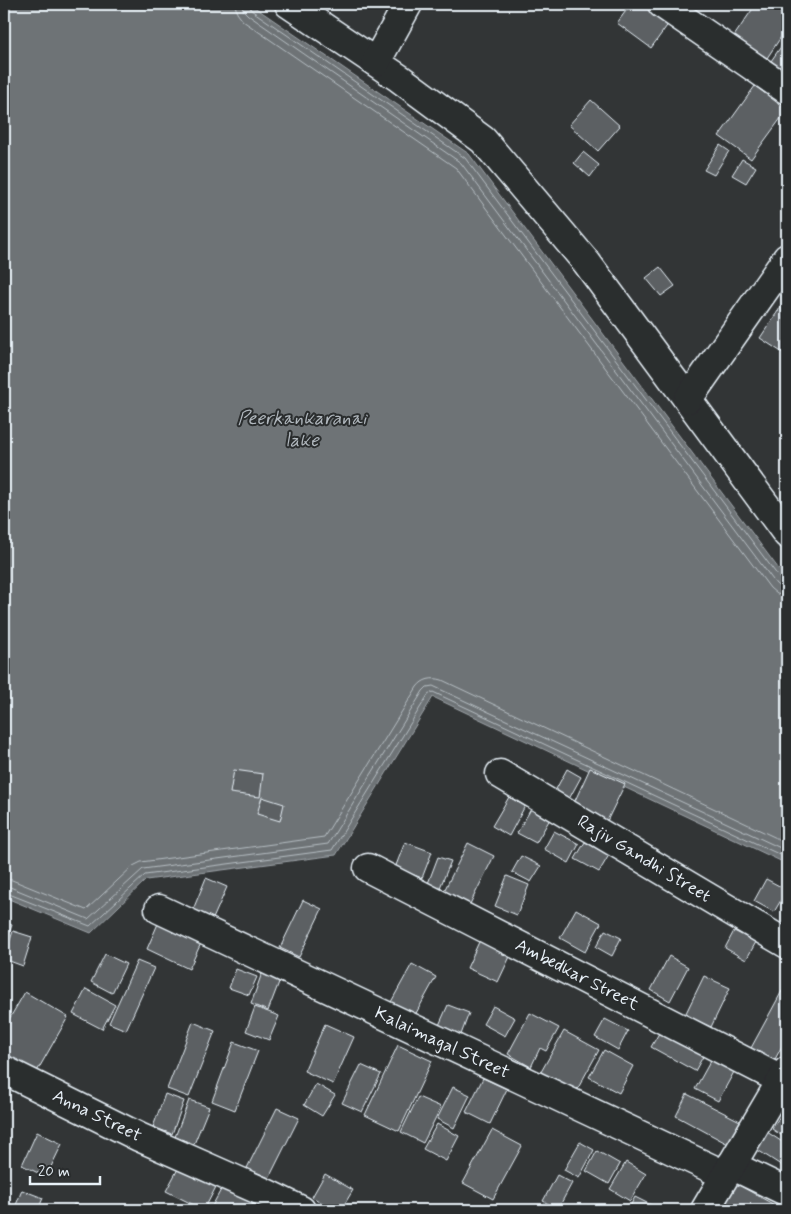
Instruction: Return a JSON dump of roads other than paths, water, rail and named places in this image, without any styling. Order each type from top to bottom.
[{"type":"street","points":[[289,4],[376,62],[483,140],[587,263],[787,534]]},
{"type":"street","points":[[376,62],[408,4]]},
{"type":"street","points":[[662,4],[787,90]]},
{"type":"street","points":[[688,399],[786,261]]},
{"type":"street","name":"Rajiv Gandhi Street","points":[[500,774],[787,944]]},
{"type":"street","name":"Ambedkar Street","points":[[368,868],[786,1078]]},
{"type":"street","name":"Kalaimagal Street","points":[[159,909],[728,1170],[787,1192]]},
{"type":"street","name":"Anna Street","points":[[4,1070],[265,1202],[301,1210]]},
{"type":"street","points":[[705,1210],[786,1078]]},
{"type":"water","name":"Peerkankaranai lake","points":[[4,4],[250,4],[469,154],[787,580],[787,864],[433,697],[336,855],[146,880],[91,933],[4,897]]}]
